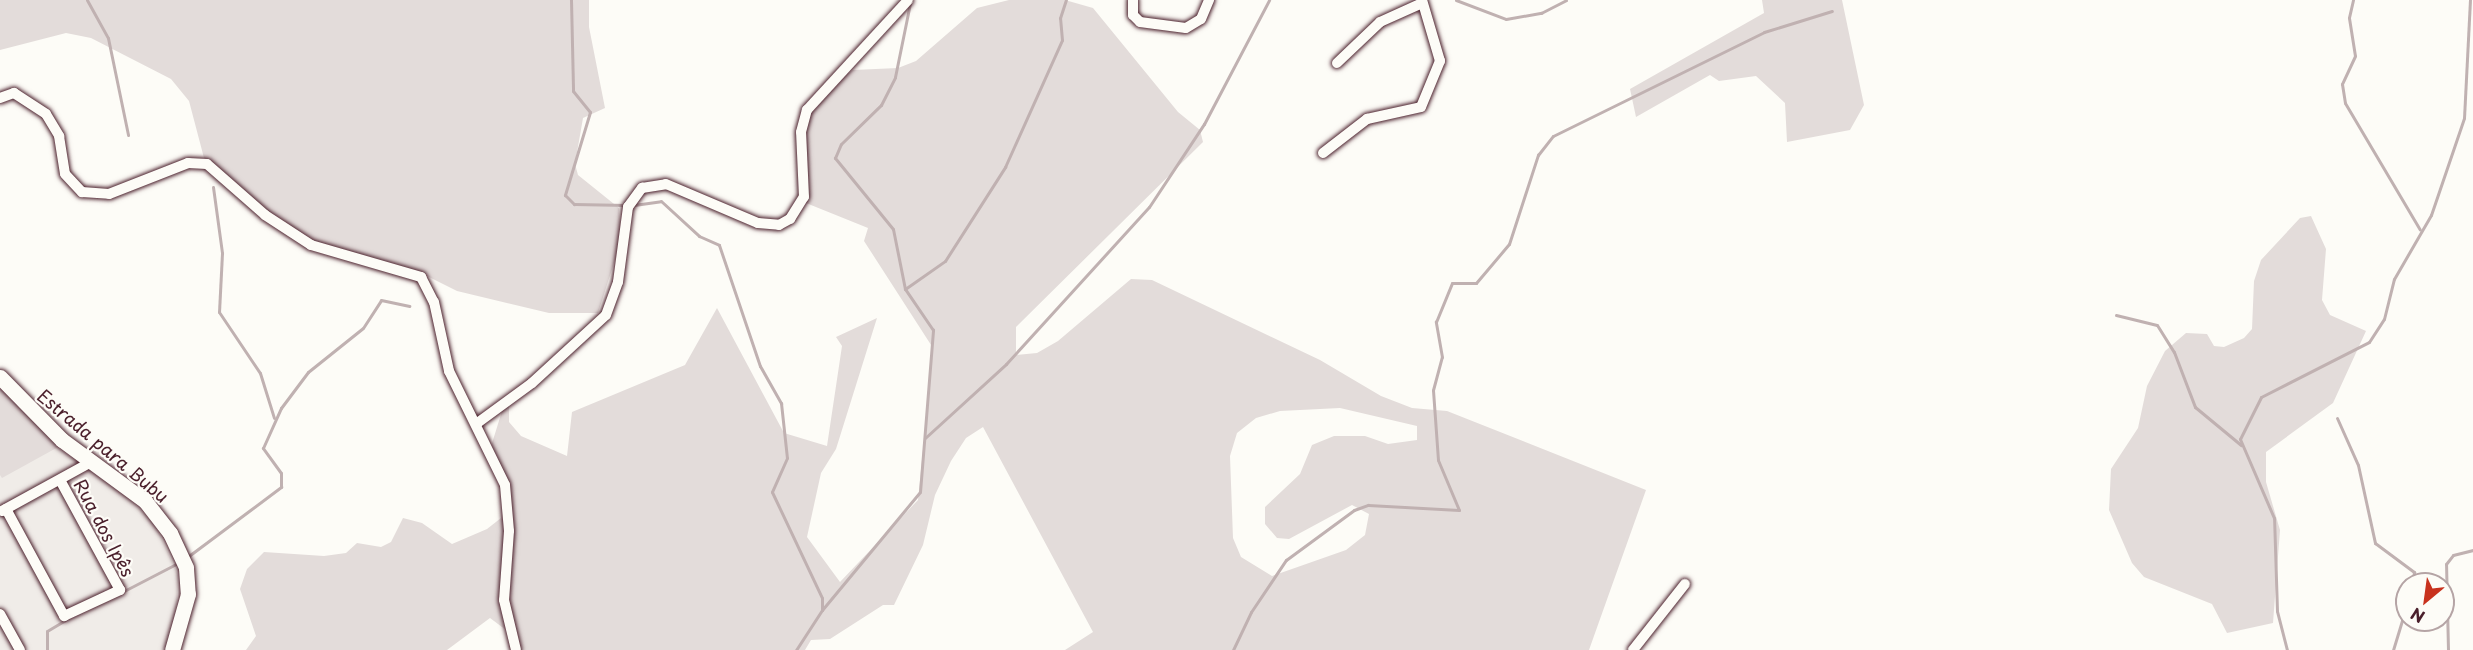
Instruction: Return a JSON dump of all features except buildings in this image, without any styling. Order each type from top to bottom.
[{"type":"street","points":[[476,424],[532,382],[606,315],[618,282],[628,207],[642,188],[666,184],[758,223],[779,225],[790,219],[804,197],[801,132],[807,111],[908,0]]},
{"type":"street","points":[[1133,0],[1133,15],[1140,22],[1186,28],[1201,20],[1209,0]]},
{"type":"street","points":[[1323,153],[1367,119],[1421,107],[1440,61],[1422,1],[1380,22],[1337,63]]},
{"type":"street","points":[[0,98],[14,93],[46,114],[59,136],[65,174],[82,192],[109,194],[188,163],[207,164],[265,215],[311,245],[421,277],[434,302],[449,371],[476,424],[507,496],[504,600],[516,650]]},
{"type":"street","name":"Estrada para Bubu","points":[[0,377],[16,398],[91,462],[145,501],[179,549],[188,594],[172,650]]},
{"type":"street","points":[[3,510],[91,462]]},
{"type":"street","name":"Rua dos Ipês","points":[[3,510],[64,615],[120,590],[60,480]]},
{"type":"street","points":[[1633,650],[1686,584]]},
{"type":"street","points":[[0,614],[20,650]]},
{"type":"shaded area","points":[[0,0],[589,0],[589,27],[605,108],[583,118],[575,164],[578,175],[619,208],[621,241],[598,313],[549,313],[457,291],[421,273],[330,249],[290,229],[204,158],[189,101],[171,79],[91,38],[66,33],[0,50]]},
{"type":"shaded area","points":[[1009,0],[1065,0],[1093,8],[1178,112],[1200,130],[1203,142],[1016,327],[1016,355],[1037,353],[1058,341],[1131,279],[1152,280],[1320,360],[1381,396],[1412,408],[1447,411],[1646,490],[1589,650],[1065,650],[1093,632],[983,427],[966,438],[951,461],[935,495],[923,545],[894,605],[883,605],[830,639],[811,640],[805,650],[510,650],[506,630],[490,618],[447,650],[246,650],[256,636],[240,589],[247,569],[264,552],[324,556],[346,553],[357,543],[381,547],[391,542],[403,518],[422,523],[452,544],[487,529],[501,518],[505,500],[489,453],[502,411],[509,406],[509,422],[521,436],[567,456],[572,412],[685,365],[717,308],[784,433],[827,446],[842,346],[836,337],[877,318],[836,449],[821,473],[807,537],[840,582],[918,500],[933,348],[864,241],[868,228],[806,203],[805,121],[829,87],[853,70],[898,68],[916,61],[977,8]],"holes":[[[1340,408],[1417,426],[1417,440],[1388,444],[1365,436],[1334,436],[1312,445],[1300,474],[1265,507],[1265,524],[1277,538],[1289,539],[1352,505],[1369,514],[1365,535],[1346,550],[1272,576],[1241,557],[1233,538],[1230,456],[1237,433],[1256,418],[1280,411]]]},
{"type":"shaded area","points":[[1762,0],[1842,0],[1864,105],[1850,130],[1787,142],[1785,103],[1756,76],[1719,81],[1710,75],[1636,117],[1630,89],[1764,13]]},
{"type":"shaded area","points":[[2311,216],[2326,249],[2322,300],[2330,315],[2366,331],[2333,403],[2266,452],[2266,482],[2280,530],[2273,623],[2227,633],[2212,604],[2144,577],[2132,563],[2109,510],[2111,469],[2138,428],[2147,386],[2165,351],[2186,333],[2207,334],[2214,346],[2224,347],[2244,338],[2252,329],[2254,281],[2261,260],[2300,218]]},
{"type":"shaded area","points":[[0,387],[60,446],[2,478],[0,475]]},
{"type":"shaded area","points":[[52,444],[124,494],[155,524],[178,575],[176,619],[166,650],[0,650],[0,471]]},
{"type":"waterway","points":[[87,0],[108,38],[128,135]]},
{"type":"waterway","points":[[571,0],[573,91],[590,112],[565,195],[574,204],[627,205]]},
{"type":"waterway","points":[[905,289],[945,261],[1005,167],[1062,40],[1060,18],[1066,0]]},
{"type":"waterway","points":[[925,438],[1006,364],[1149,207],[1204,124],[1269,0]]},
{"type":"waterway","points":[[1456,0],[1506,19],[1541,13],[1566,0]]},
{"type":"waterway","points":[[2353,0],[2349,18],[2355,56],[2342,84],[2345,103],[2420,230]]},
{"type":"waterway","points":[[2287,650],[2277,611],[2274,518],[2240,439],[2261,397],[2369,342],[2384,319],[2394,279],[2431,215],[2464,118],[2470,0]]},
{"type":"waterway","points":[[796,650],[822,610],[920,492],[933,330],[905,289],[893,229],[835,158],[841,144],[881,105],[895,77],[910,3]]},
{"type":"waterway","points":[[1233,650],[1251,612],[1286,560],[1354,510],[1368,505],[1459,510],[1438,460],[1433,390],[1442,357],[1436,322],[1452,283],[1476,283],[1509,244],[1538,155],[1553,136],[1764,32],[1832,11]]},
{"type":"waterway","points":[[213,187],[222,253],[219,312],[260,373],[274,418]]},
{"type":"waterway","points":[[634,205],[661,201],[699,236],[719,245],[760,366],[781,403],[787,458],[772,492],[822,598],[822,610]]},
{"type":"waterway","points":[[186,558],[281,487],[281,473],[263,448],[281,408],[308,372],[363,328],[381,300],[409,306]]},
{"type":"waterway","points":[[2116,315],[2157,325],[2174,352],[2195,407],[2241,445]]},
{"type":"waterway","points":[[2337,418],[2358,465],[2375,543],[2414,572]]},
{"type":"waterway","points":[[2448,650],[2446,564],[2453,555],[2473,550]]},
{"type":"waterway","points":[[122,592],[178,563]]},
{"type":"waterway","points":[[47,650],[47,631],[65,620]]},
{"type":"waterway","points":[[2393,650],[2398,632]]}]
